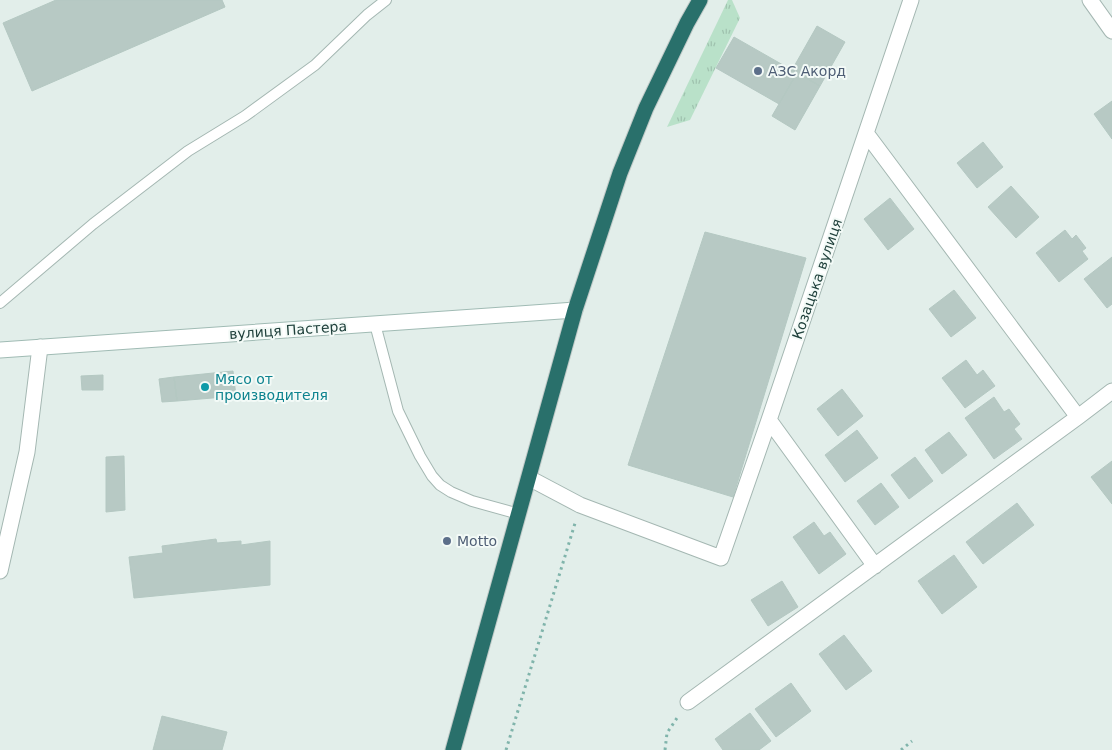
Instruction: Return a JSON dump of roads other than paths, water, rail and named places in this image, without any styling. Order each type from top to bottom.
[{"type":"highway","points":[[453,750],[576,310],[620,173],[646,108],[700,0]]},
{"type":"street","name":"Козацька вулиця","points":[[529,478],[580,505],[721,558],[911,0]]},
{"type":"street","points":[[1090,0],[1112,31]]},
{"type":"street","points":[[866,133],[1078,417]]},
{"type":"street","name":"вулиця Пастера","points":[[0,350],[576,310]]},
{"type":"street","points":[[0,571],[26,452],[40,347]]},
{"type":"street","points":[[688,702],[1112,391]]},
{"type":"street","points":[[769,420],[875,566]]},
{"type":"lane","points":[[0,303],[93,224],[188,151],[245,116],[315,65],[366,15],[386,0]]},
{"type":"lane","points":[[376,324],[398,411],[432,476],[440,485],[451,492],[472,501],[519,514]]},
{"type":"place","name":"АЗС Акорд","points":[[758,71]]},
{"type":"place","name":"Мясо от производителя","points":[[205,387]]},
{"type":"place","name":"Motto","points":[[447,541]]}]
